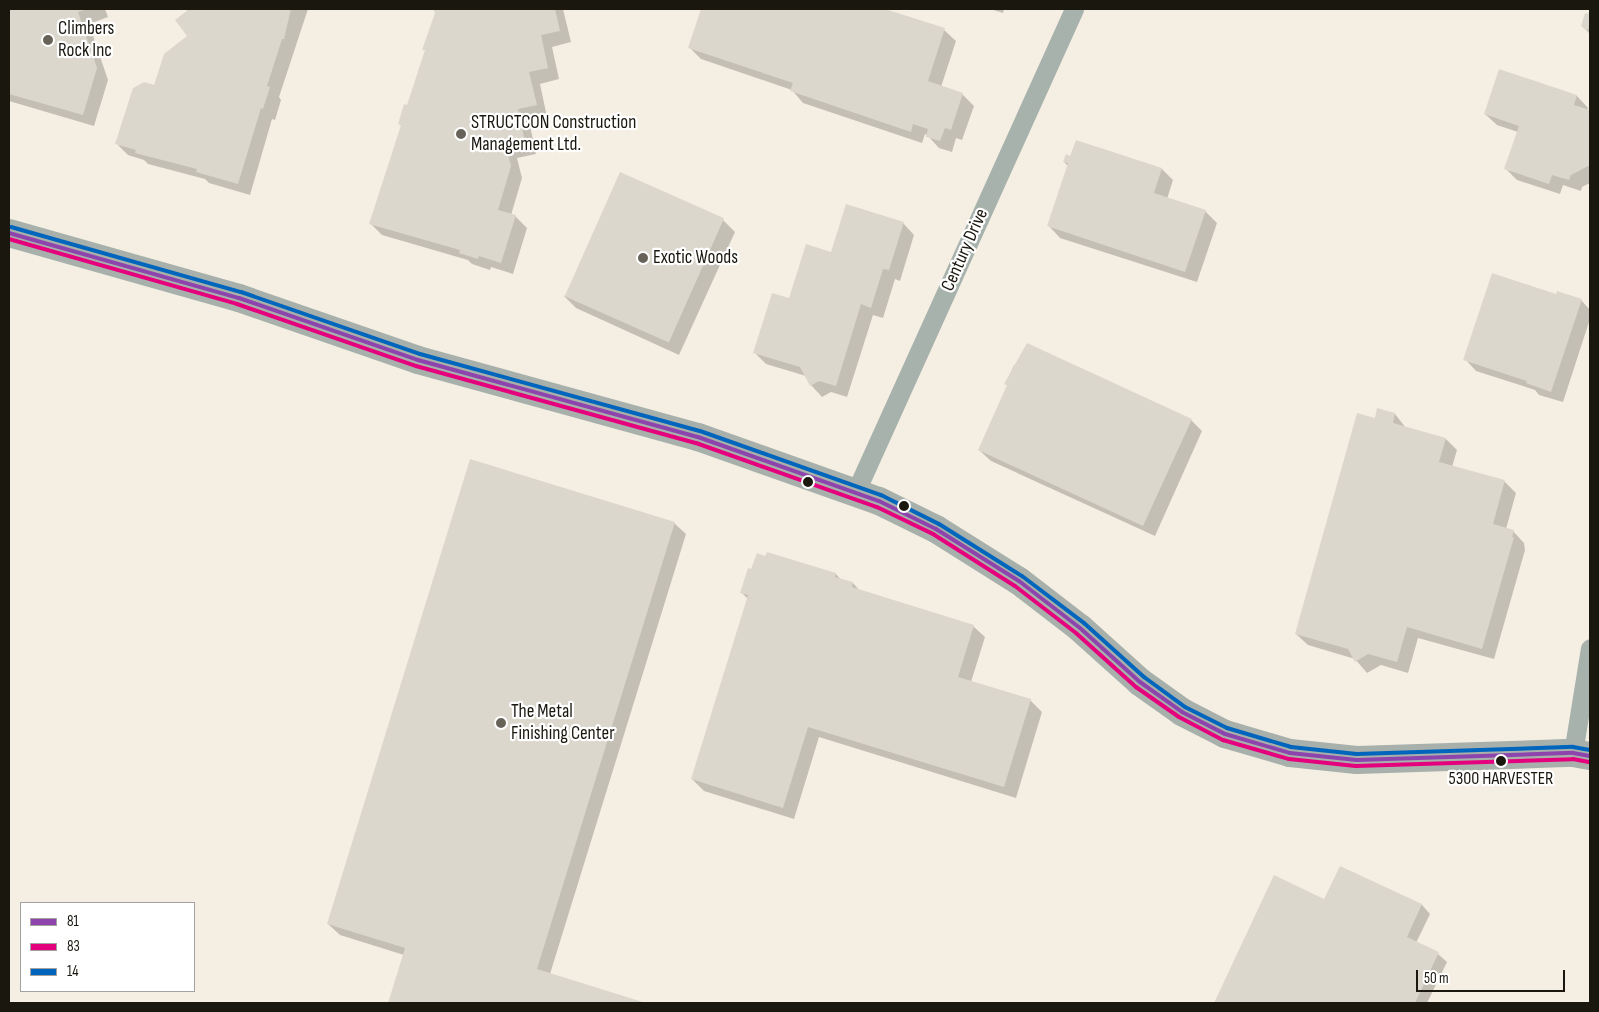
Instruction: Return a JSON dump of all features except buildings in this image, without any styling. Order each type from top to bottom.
[{"type":"main road","points":[[9,234],[239,298],[418,360],[696,436],[856,491],[936,529],[1019,580],[1080,628],[1140,682],[1182,712],[1225,734],[1290,754],[1357,760],[1582,755]]},
{"type":"street","name":"Century Drive","points":[[856,491],[1074,9]]},
{"type":"street","points":[[1582,755],[1590,648]]},
{"type":"transit line","name":"14","points":[[11,227],[241,292],[420,354],[700,431],[881,495],[939,524],[1022,576],[1084,623],[1144,677],[1185,707],[1227,728],[1291,747],[1357,754],[1573,747],[1590,750]]},
{"type":"transit line","name":"81","points":[[9,233],[239,298],[418,360],[698,437],[879,501],[936,529],[1019,581],[1080,628],[1140,682],[1182,712],[1225,734],[1290,753],[1357,760],[1573,753],[1590,756]]},
{"type":"transit line","name":"83","points":[[9,239],[237,304],[416,366],[696,443],[877,507],[933,534],[1015,586],[1076,633],[1136,687],[1179,717],[1223,740],[1289,759],[1356,766],[1573,759],[1589,762]]},
{"type":"place","name":"Climbers Rock Inc","points":[[48,40]]},
{"type":"place","name":"STRUCTCON Construction Management Ltd.","points":[[461,134]]},
{"type":"place","name":"Exotic Woods","points":[[643,258]]},
{"type":"place","name":"The Metal Finishing Center","points":[[501,723]]},
{"type":"place","name":"5300 HARVESTER","points":[[1501,761]]}]
